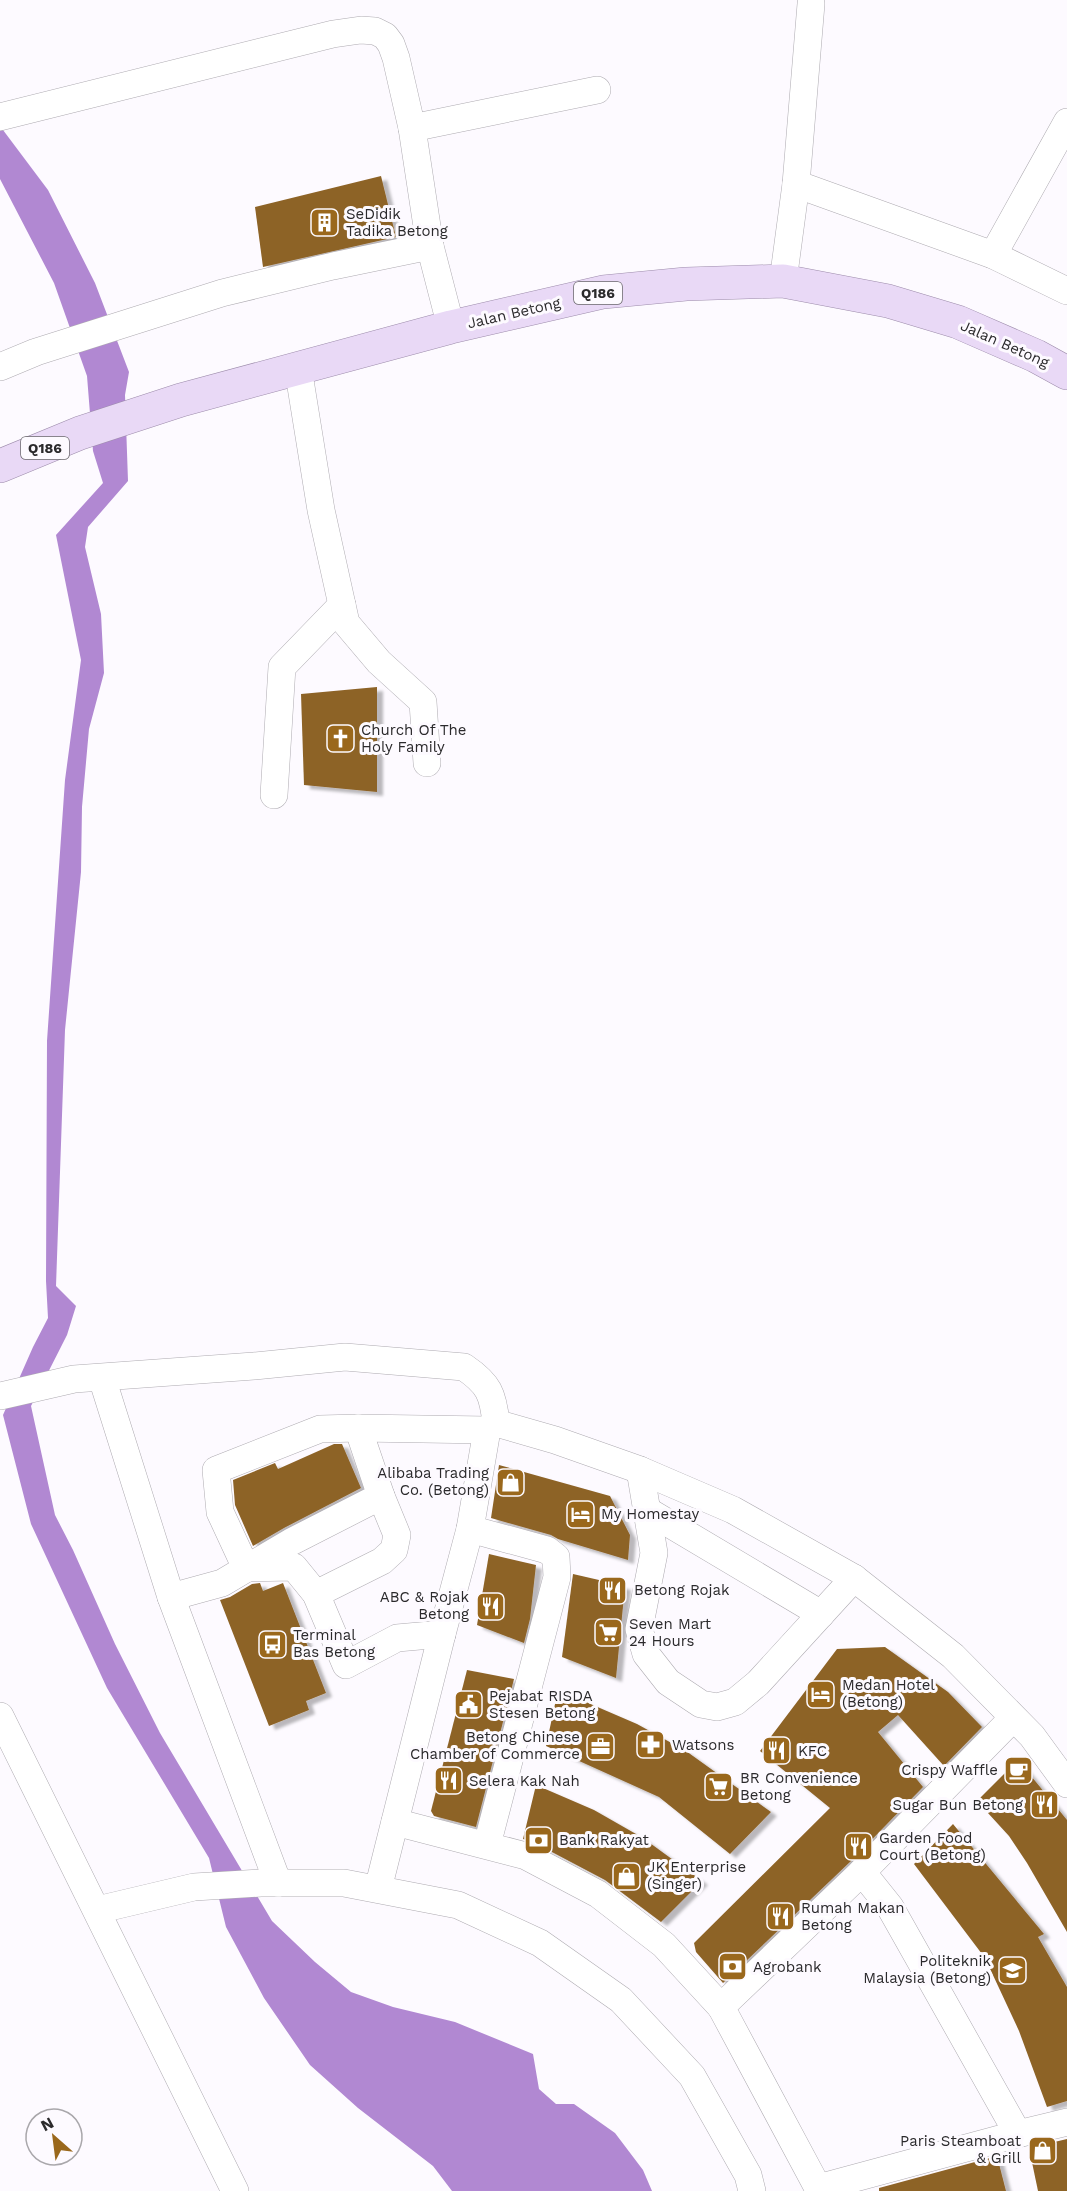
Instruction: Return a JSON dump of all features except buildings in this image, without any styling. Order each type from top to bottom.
[{"type":"main road","name":"Jalan Betong","points":[[0,466],[91,430],[181,400],[451,327],[603,292],[686,284],[783,281],[888,301],[958,322],[1036,356],[1067,373]]},
{"type":"street","points":[[783,281],[796,184],[811,4]]},
{"type":"street","points":[[0,117],[333,34],[361,30],[375,31],[385,36],[396,58],[412,128],[430,246],[451,327]]},
{"type":"street","points":[[412,128],[597,90]]},
{"type":"street","points":[[993,255],[1067,122]]},
{"type":"street","points":[[796,184],[993,255],[1067,291]]},
{"type":"street","points":[[0,367],[222,293],[333,266],[430,246]]},
{"type":"street","points":[[298,368],[321,510],[346,623],[379,662],[423,702],[427,763]]},
{"type":"street","points":[[274,795],[282,667],[342,605]]},
{"type":"street","points":[[0,1396],[74,1379],[345,1357],[464,1367],[480,1378],[494,1399],[492,1427],[470,1529],[378,1889]]},
{"type":"street","points":[[102,1378],[171,1597],[269,1882]]},
{"type":"street","points":[[246,1568],[220,1512],[216,1470],[320,1429],[492,1427],[555,1440],[640,1470],[733,1510],[854,1578],[953,1656],[1032,1736],[1067,1784]]},
{"type":"street","points":[[316,1594],[382,1561],[394,1550],[397,1534],[381,1496],[358,1428]]},
{"type":"street","points":[[640,1470],[654,1553],[639,1629],[641,1637],[646,1654],[668,1682],[701,1704],[717,1707],[735,1702],[758,1683],[854,1578]]},
{"type":"street","points":[[171,1597],[222,1583],[291,1542],[381,1496]]},
{"type":"street","points":[[648,1511],[821,1614]]},
{"type":"street","points":[[470,1529],[548,1550],[556,1557],[558,1564],[487,1845]]},
{"type":"street","points":[[246,1568],[294,1566],[316,1594],[346,1665],[397,1638],[442,1634]]},
{"type":"street","points":[[0,1716],[12,1769],[97,1910],[236,2191]]},
{"type":"street","points":[[721,2007],[862,1872],[1013,1718]]},
{"type":"street","points":[[395,1822],[526,1856],[598,1894],[664,1946],[721,2007],[818,2190],[1067,2122]]},
{"type":"street","points":[[862,1872],[890,1907],[1018,2134]]},
{"type":"street","points":[[97,1910],[194,1887],[269,1882],[344,1883],[458,1905],[540,1943],[621,2000],[692,2076],[748,2175],[752,2191]]},
{"type":"shaded area","points":[[0,126],[48,190],[95,283],[129,372],[125,395],[128,481],[88,527],[85,547],[101,614],[104,673],[89,729],[82,807],[81,872],[65,1030],[56,1286],[76,1306],[67,1335],[31,1406],[55,1515],[115,1644],[160,1733],[272,1921],[351,1992],[393,2007],[455,2022],[533,2054],[539,2089],[556,2104],[574,2104],[615,2133],[643,2170],[652,2191],[452,2191],[433,2166],[358,2108],[310,2065],[264,1998],[226,1927],[209,1858],[107,1688],[31,1524],[3,1415],[48,1318],[46,1281],[47,1041],[65,780],[81,660],[56,535],[103,483],[93,451],[87,376],[54,283],[0,179]]},
{"type":"place","name":"SeDidik Tadika Betong","points":[[325,223]]},
{"type":"place","name":"Church Of The Holy Family","points":[[340,739]]},
{"type":"place","name":"Alibaba Trading Co. (Betong)","points":[[510,1482]]},
{"type":"place","name":"My Homestay","points":[[580,1514]]},
{"type":"place","name":"Betong Rojak","points":[[613,1590]]},
{"type":"place","name":"ABC & Rojak Betong","points":[[490,1606]]},
{"type":"place","name":"Seven Mart 24 Hours","points":[[608,1633]]},
{"type":"place","name":"Terminal Bas Betong","points":[[272,1644]]},
{"type":"place","name":"Medan Hotel (Betong)","points":[[821,1694]]},
{"type":"place","name":"Pejabat RISDA Stesen Betong","points":[[468,1705]]},
{"type":"place","name":"Watsons","points":[[651,1745]]},
{"type":"place","name":"Betong Chinese Chamber of Commerce","points":[[601,1746]]},
{"type":"place","name":"KFC","points":[[777,1751]]},
{"type":"place","name":"Crispy Waffle","points":[[1019,1770]]},
{"type":"place","name":"Selera Kak Nah","points":[[448,1781]]},
{"type":"place","name":"BR Convenience Betong","points":[[719,1787]]},
{"type":"place","name":"Sugar Bun Betong","points":[[1044,1805]]},
{"type":"place","name":"Bank Rakyat","points":[[538,1840]]},
{"type":"place","name":"Garden Food Court (Betong)","points":[[858,1847]]},
{"type":"place","name":"JK Enterprise (Singer)","points":[[626,1876]]},
{"type":"place","name":"Rumah Makan Betong","points":[[780,1917]]},
{"type":"place","name":"Agrobank","points":[[732,1967]]},
{"type":"place","name":"Politeknik Malaysia (Betong)","points":[[1012,1970]]},
{"type":"place","name":"Paris Steamboat & Grill","points":[[1042,2150]]}]
